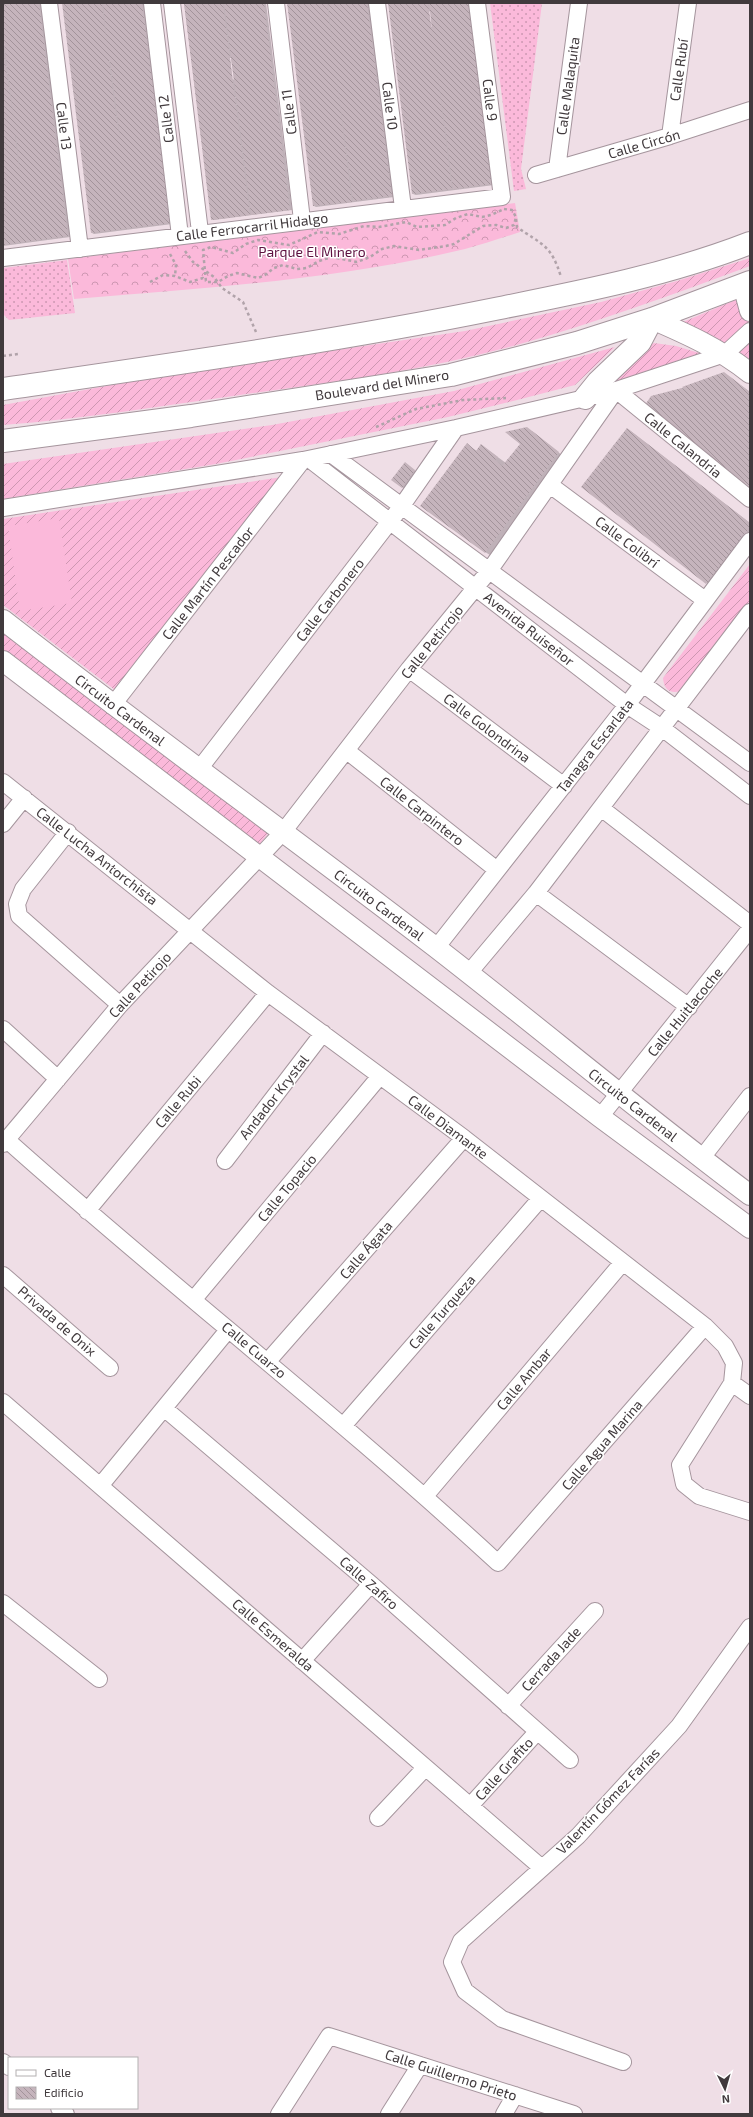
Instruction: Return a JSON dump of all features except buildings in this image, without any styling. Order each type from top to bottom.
[{"type":"main road","points":[[3,389],[388,331],[565,295],[708,259],[750,243]]},
{"type":"main road","name":"Boulevard del Minero","points":[[3,440],[191,416],[451,375],[577,343],[652,319],[746,284]]},
{"type":"main road","points":[[584,398],[598,382],[640,342],[652,319]]},
{"type":"street","name":"Calle 13","points":[[49,3],[80,249]]},
{"type":"street","name":"Calle 12","points":[[152,3],[180,236]]},
{"type":"street","name":"Calle 12","points":[[172,3],[200,232]]},
{"type":"street","name":"Calle 11","points":[[276,3],[302,220]]},
{"type":"street","name":"Calle 10","points":[[377,3],[403,208]]},
{"type":"street","name":"Calle 9","points":[[477,3],[502,197]]},
{"type":"street","name":"Calle Malaquita","points":[[557,169],[579,3]]},
{"type":"street","name":"Calle Rubí","points":[[670,136],[688,3]]},
{"type":"street","name":"Calle Circón","points":[[536,174],[670,136],[750,110]]},
{"type":"street","name":"Calle Ferrocarril Hidalgo","points":[[3,258],[180,236],[200,232],[502,197]]},
{"type":"street","points":[[746,284],[750,311]]},
{"type":"street","points":[[652,319],[700,340],[725,354],[750,373]]},
{"type":"street","points":[[3,508],[306,459],[456,428],[584,398],[616,390],[725,354],[750,331]]},
{"type":"street","name":"Calle Petirrojo","points":[[283,832],[409,670],[489,572],[616,390]]},
{"type":"street","name":"Calle Calandria","points":[[616,390],[750,499]]},
{"type":"street","name":"Calle Carbonero","points":[[200,768],[401,508],[456,428]]},
{"type":"street","name":"Avenida Ruiseñor","points":[[331,454],[401,508],[750,763]]},
{"type":"street","name":"Avenida Ruiseñor","points":[[306,459],[627,705],[662,728],[750,796]]},
{"type":"street","name":"Calle Martín Pescador","points":[[112,706],[306,459]]},
{"type":"street","name":"Calle Colibrí","points":[[550,485],[705,600]]},
{"type":"street","name":"Tanagra Escarlata","points":[[436,948],[627,705],[750,542]]},
{"type":"street","points":[[468,974],[536,893],[676,709],[744,631],[750,612]]},
{"type":"street","name":"Circuito Cardenal","points":[[3,620],[112,706],[200,768],[436,948],[618,1094],[750,1195]]},
{"type":"street","name":"Circuito Cardenal","points":[[3,661],[600,1117],[750,1228]]},
{"type":"street","name":"Calle Golondrina","points":[[409,670],[564,786]]},
{"type":"street","name":"Calle Carpintero","points":[[347,751],[497,870]]},
{"type":"street","name":"Calle Lucha Antorchista","points":[[3,782],[190,930]]},
{"type":"street","points":[[3,824],[24,798]]},
{"type":"street","points":[[601,808],[750,924]]},
{"type":"street","points":[[68,832],[23,889],[17,904],[19,916],[120,1005]]},
{"type":"street","name":"Calle Petirojo","points":[[5,1142],[120,1005],[283,832]]},
{"type":"street","points":[[536,893],[689,1007]]},
{"type":"street","name":"Calle Huitlacoche","points":[[600,1117],[750,929]]},
{"type":"street","name":"Calle Diamante","points":[[190,930],[268,992],[464,1138],[705,1326],[725,1346],[734,1363],[732,1383]]},
{"type":"street","name":"Calle Rubi","points":[[87,1211],[268,992]]},
{"type":"street","points":[[3,1029],[58,1079]]},
{"type":"street","name":"Andador Krystal","points":[[225,1161],[323,1033]]},
{"type":"street","name":"Calle Topacio","points":[[194,1299],[380,1076]]},
{"type":"street","points":[[701,1159],[750,1096]]},
{"type":"street","name":"Calle Ágata","points":[[268,1361],[464,1138]]},
{"type":"street","name":"Calle Cuarzo","points":[[5,1142],[194,1299],[228,1330],[268,1361],[425,1496],[498,1563]]},
{"type":"street","name":"Calle Turqueza","points":[[343,1426],[541,1198]]},
{"type":"street","name":"Calle Ambar","points":[[425,1496],[623,1262]]},
{"type":"street","name":"Privada de Onix","points":[[3,1275],[110,1368]]},
{"type":"street","name":"Calle Agua Marina","points":[[498,1563],[705,1326]]},
{"type":"street","points":[[100,1486],[165,1409],[228,1330]]},
{"type":"street","points":[[750,1396],[732,1383],[680,1465],[684,1484],[699,1496],[750,1512]]},
{"type":"street","name":"Calle Esmeralda","points":[[3,1402],[542,1868]]},
{"type":"street","name":"Calle Zafiro","points":[[165,1409],[370,1584],[570,1760]]},
{"type":"street","points":[[302,1661],[370,1584]]},
{"type":"street","points":[[3,1604],[99,1679]]},
{"type":"street","name":"Cerrada Jade","points":[[508,1706],[595,1611]]},
{"type":"street","name":"Valentín Gómez Farías","points":[[623,2062],[502,2019],[465,1991],[452,1962],[461,1941],[578,1836],[679,1726],[745,1643],[750,1627]]},
{"type":"street","name":"Calle Grafito","points":[[470,1806],[537,1732]]},
{"type":"street","points":[[378,1818],[425,1768]]},
{"type":"street","name":"Calle Guillermo Prieto","points":[[279,2114],[329,2036],[574,2114]]},
{"type":"street","points":[[390,2114],[420,2065]]},
{"type":"street","points":[[504,2114],[515,2095]]},
{"type":"path","points":[[502,197],[514,202],[517,227],[543,243],[552,253],[558,266],[565,295]]},
{"type":"path","points":[[150,282],[163,275],[175,276],[190,282],[203,278],[206,282],[218,282],[237,273],[258,278],[265,276],[274,268],[283,265],[297,269],[307,268],[319,261],[332,258],[357,262],[370,257],[382,249],[394,246],[419,250],[454,244],[483,226],[496,225],[506,228],[514,225],[516,217],[512,210],[504,210],[482,217],[468,214],[456,218],[445,225],[417,227],[406,222],[379,228],[364,226],[339,234],[318,232],[289,245],[258,240],[246,244],[233,253],[211,248],[203,250],[206,282]]},
{"type":"path","points":[[180,236],[182,246],[193,262],[218,282],[222,288],[243,302],[256,332]]},
{"type":"path","points":[[165,253],[171,255],[176,266],[175,276]]},
{"type":"path","points":[[3,356],[18,354]]},
{"type":"path","points":[[372,429],[416,410],[464,400],[513,398]]},
{"type":"green space","points":[[490,3],[542,3],[521,169],[526,189],[514,191]]},
{"type":"green space","name":"Parque El Minero","points":[[515,203],[520,232],[465,249],[417,260],[319,276],[270,282],[74,299],[68,259]]},
{"type":"green space","points":[[750,258],[750,266],[636,307],[520,344],[451,361],[311,385],[92,416],[3,425],[3,405],[155,377],[465,331],[601,302],[677,281]]},
{"type":"green space","points":[[67,260],[75,313],[9,320],[3,314],[3,268]]},
{"type":"green space","points":[[750,294],[748,315],[750,361],[713,336],[678,324]]},
{"type":"green space","points":[[654,343],[676,346],[699,353],[697,356],[610,383],[633,357]]},
{"type":"green space","points":[[615,347],[575,385],[521,399],[448,417],[216,464],[3,499],[3,464],[272,425],[454,391]]},
{"type":"green space","points":[[282,477],[115,690],[3,605],[3,519]]},
{"type":"green space","points":[[59,518],[72,603],[20,611],[8,526]]},
{"type":"green space","points":[[750,564],[750,601],[681,691],[674,692],[668,690],[665,686],[663,678]]},
{"type":"green space","points":[[3,631],[269,832],[259,845],[3,651]]}]
